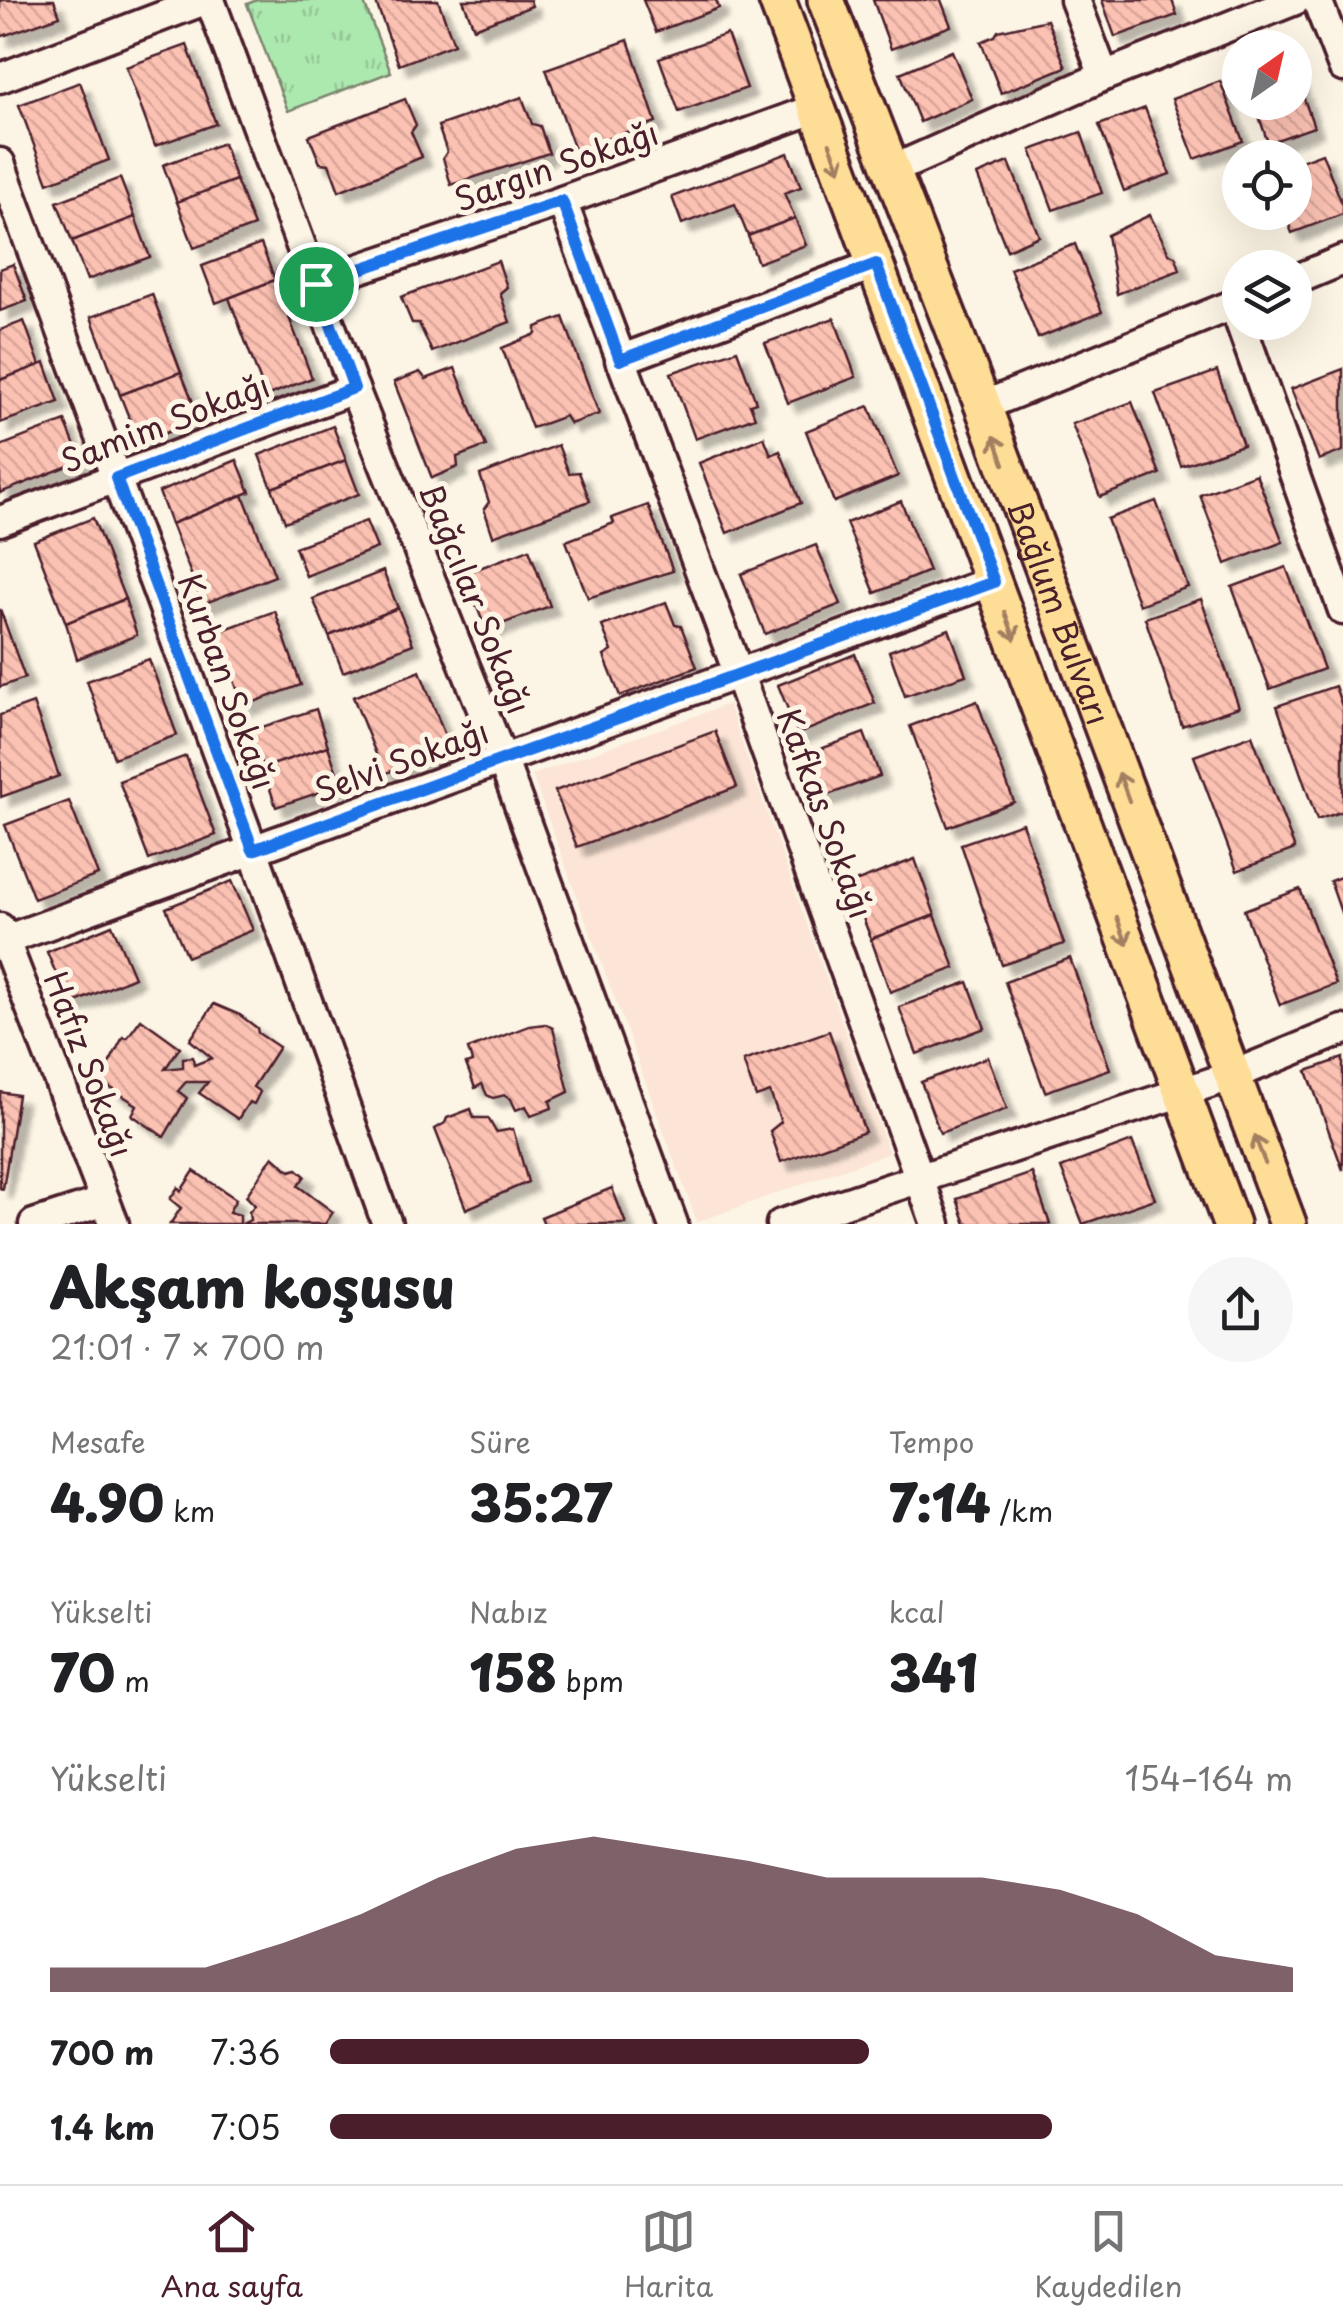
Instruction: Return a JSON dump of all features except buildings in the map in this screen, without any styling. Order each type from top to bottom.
[{"type":"main road","name":"Bağlum Bulvarı","points":[[777,0],[1231,1224]]},
{"type":"main road","name":"Bağlum Bulvarı","points":[[826,0],[983,406],[1288,1224]]},
{"type":"street","points":[[0,78],[208,0]]},
{"type":"street","name":"Bağcılar Sokağı","points":[[208,0],[354,388],[503,761],[673,1224]]},
{"type":"street","points":[[1075,0],[1104,76]]},
{"type":"street","points":[[892,170],[1104,76],[1295,0]]},
{"type":"street","points":[[1317,0],[1343,67]]},
{"type":"street","name":"Sargın Sokağı","points":[[316,284],[562,201],[817,108]]},
{"type":"street","name":"Kurban Sokağı","points":[[0,163],[387,1224]]},
{"type":"street","name":"Kafkas Sokağı","points":[[562,201],[739,674],[936,1224]]},
{"type":"street","points":[[1312,273],[1343,260]]},
{"type":"street","points":[[620,360],[876,264]]},
{"type":"street","points":[[983,406],[1222,310]]},
{"type":"street","points":[[1249,340],[1343,610]]},
{"type":"street","name":"Samim Sokağı","points":[[0,521],[354,388]]},
{"type":"street","name":"Selvi Sokağı","points":[[1,937],[503,761],[994,582]]},
{"type":"street","name":"Hafız Sokağı","points":[[1,937],[110,1212]]},
{"type":"street","points":[[781,1224],[1231,1076],[1343,1030]]},
{"type":"street","points":[[34,1224],[110,1212]]},
{"type":"shaded area","points":[[728,704],[889,1153],[697,1222],[532,775]]},
{"type":"green space","points":[[257,0],[363,0],[391,72],[288,111],[247,4]]},
{"type":"route","points":[[562,201],[620,360],[876,264],[994,582],[253,850],[116,478],[354,388],[316,284],[562,201]]}]
